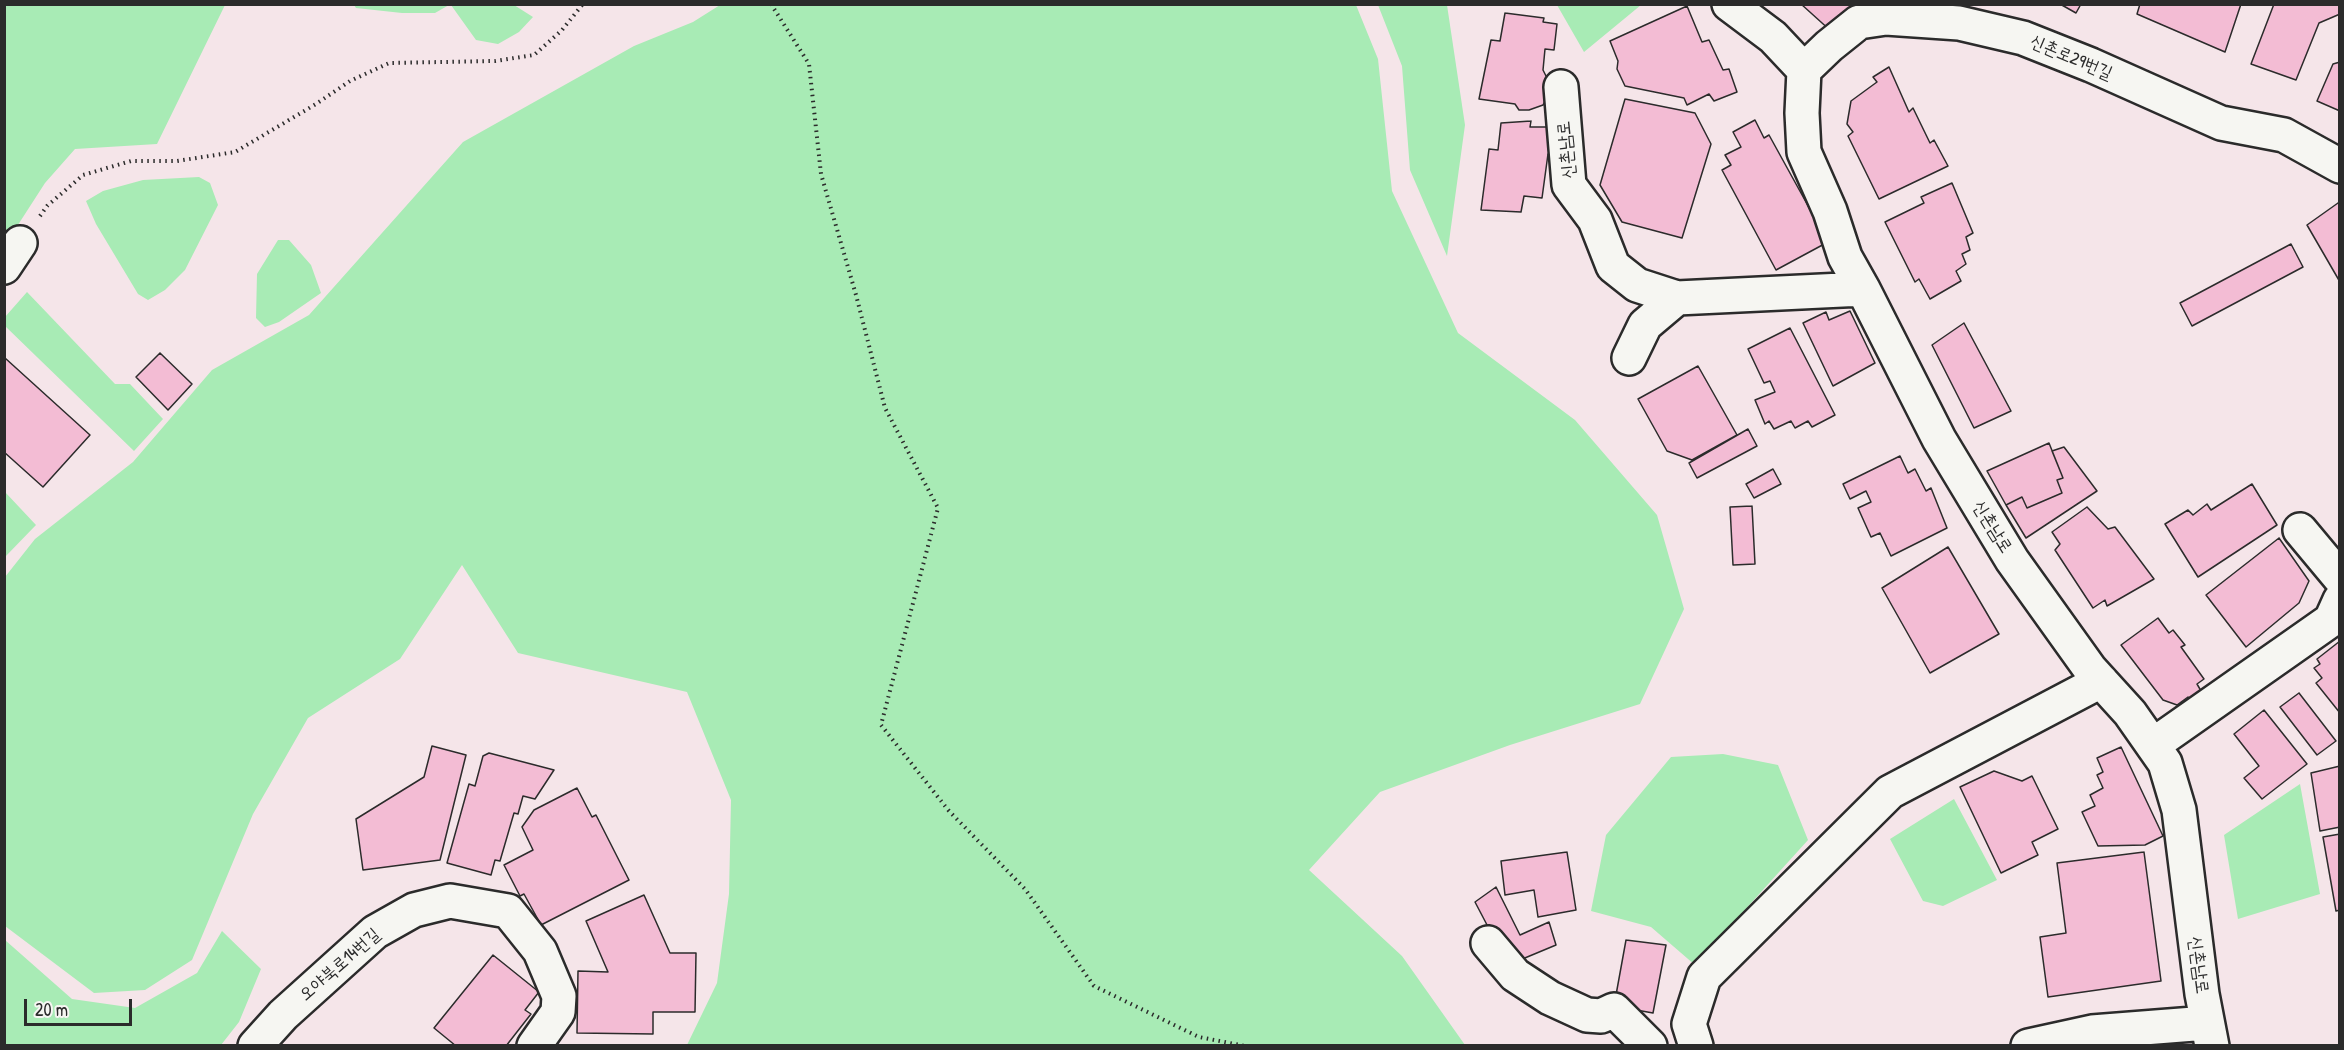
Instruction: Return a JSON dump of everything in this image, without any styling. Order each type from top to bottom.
[{"type":"street","points":[[1729,4],[1773,37],[1804,70]]},
{"type":"street","name":"신촌로29번길","points":[[1804,70],[1859,22],[1886,18],[1959,23],[2023,38],[2091,65],[2221,123],[2284,135],[2340,166]]},
{"type":"street","name":"신촌남로","points":[[1804,70],[1802,112],[1804,152],[1830,211],[1845,257],[1939,439],[2012,560],[2090,669],[2130,712],[2165,763],[2179,810],[2190,904],[2210,1034]]},
{"type":"street","name":"신촌남로","points":[[1561,87],[1569,184],[1595,220],[1613,266],[1637,285],[1677,298],[1863,289]]},
{"type":"street","points":[[1629,358],[1645,325],[1677,298]]},
{"type":"street","points":[[2300,530],[2340,578]]},
{"type":"street","points":[[2153,745],[2331,620],[2340,600]]},
{"type":"street","points":[[1696,1046],[1689,1024],[1704,977],[1890,792],[2101,681]]},
{"type":"street","name":"오야북로14번길","points":[[255,1046],[283,1015],[375,932],[414,910],[450,901],[508,911],[540,951],[559,996],[558,1012],[534,1046]]},
{"type":"street","points":[[1488,944],[1515,975],[1550,998],[1587,1015],[1601,1016],[1614,1010],[1650,1046]]},
{"type":"street","points":[[2028,1046],[2092,1032],[2210,1034]]},
{"type":"path","points":[[12,255],[47,206],[83,175],[131,161],[177,161],[235,152],[350,81],[389,63],[495,61],[534,55],[562,30],[583,4]]},
{"type":"path","points":[[771,4],[809,64],[821,174],[856,295],[885,408],[938,508],[881,725],[949,811],[1025,889],[1094,986],[1199,1037],[1245,1046]]},
{"type":"green space","points":[[5,5],[225,5],[157,144],[75,149],[45,183],[5,245]]},
{"type":"green space","points":[[354,5],[449,5],[435,13],[402,13],[356,8]]},
{"type":"green space","points":[[451,5],[514,5],[533,17],[519,32],[498,44],[476,40]]},
{"type":"green space","points":[[720,5],[1356,5],[1378,59],[1392,191],[1458,333],[1575,420],[1657,515],[1684,609],[1640,704],[1510,745],[1380,792],[1309,870],[1402,956],[1465,1045],[687,1045],[717,983],[729,894],[731,800],[687,692],[518,653],[462,565],[400,659],[308,718],[253,814],[192,960],[145,990],[94,993],[5,926],[5,577],[35,539],[133,462],[212,370],[309,315],[463,142],[634,46],[693,22]]},
{"type":"green space","points":[[1378,5],[1447,5],[1465,125],[1447,256],[1410,170],[1402,66]]},
{"type":"green space","points":[[1557,5],[1641,5],[1584,52]]},
{"type":"green space","points":[[199,177],[210,183],[218,205],[185,270],[165,290],[148,300],[138,294],[96,224],[86,201],[103,191],[143,180]]},
{"type":"green space","points":[[278,240],[289,240],[311,265],[321,293],[279,322],[265,327],[256,318],[257,274]]},
{"type":"green space","points":[[27,292],[115,384],[130,384],[163,419],[134,451],[5,326],[5,317]]},
{"type":"green space","points":[[5,492],[36,525],[5,557]]},
{"type":"green space","points":[[1723,754],[1778,765],[1808,840],[1695,965],[1651,927],[1591,911],[1606,835],[1671,757]]},
{"type":"green space","points":[[2300,784],[2320,894],[2238,919],[2224,835]]},
{"type":"green space","points":[[1954,799],[1997,880],[1943,906],[1923,901],[1890,839]]},
{"type":"green space","points":[[222,931],[261,969],[239,1022],[221,1045],[5,1045],[5,940],[72,999],[135,1008],[197,973]]},
{"type":"building","points":[[1801,4],[1855,4],[1832,32]]},
{"type":"building","points":[[2060,4],[2081,4],[2076,13]]},
{"type":"building","points":[[2140,4],[2241,4],[2225,52],[2137,14]]},
{"type":"building","points":[[2274,4],[2340,4],[2340,14],[2319,23],[2296,80],[2251,64]]},
{"type":"building","points":[[1687,6],[1702,42],[1709,40],[1723,70],[1729,69],[1737,92],[1714,101],[1709,94],[1687,105],[1684,98],[1625,86],[1617,69],[1618,61],[1610,41]]},
{"type":"building","points":[[1505,13],[1544,18],[1543,22],[1557,24],[1554,50],[1545,49],[1543,70],[1550,84],[1550,94],[1543,105],[1529,110],[1519,110],[1515,104],[1479,99],[1491,40],[1500,41]]},
{"type":"building","points":[[2340,62],[2340,111],[2317,101],[2333,64]]},
{"type":"building","points":[[1889,67],[1909,112],[1913,108],[1930,143],[1934,140],[1948,166],[1879,199],[1848,136],[1853,132],[1847,124],[1851,101],[1877,82],[1873,77]]},
{"type":"building","points":[[1625,99],[1695,113],[1711,144],[1682,238],[1622,222],[1600,185]]},
{"type":"building","points":[[1755,120],[1764,138],[1769,135],[1828,242],[1776,270],[1722,170],[1731,165],[1725,155],[1741,147],[1733,132]]},
{"type":"building","points":[[1531,121],[1530,127],[1556,127],[1554,155],[1548,154],[1542,198],[1524,196],[1521,212],[1481,210],[1489,149],[1498,150],[1501,123]]},
{"type":"building","points":[[1952,183],[1973,233],[1966,237],[1970,250],[1962,254],[1966,264],[1956,271],[1961,281],[1930,299],[1919,279],[1915,282],[1885,222],[1924,203],[1921,197]]},
{"type":"building","points":[[2338,203],[2340,205],[2340,282],[2307,225]]},
{"type":"building","points":[[2291,244],[2303,267],[2192,326],[2180,303]]},
{"type":"building","points":[[1850,311],[1875,363],[1833,386],[1803,323],[1826,312],[1829,320]]},
{"type":"building","points":[[1964,323],[2011,411],[1974,428],[1932,345]]},
{"type":"building","points":[[1790,328],[1835,415],[1812,427],[1808,421],[1795,428],[1791,421],[1774,429],[1769,421],[1765,424],[1755,400],[1775,392],[1770,381],[1764,383],[1748,349]]},
{"type":"building","points":[[160,353],[192,384],[168,410],[136,377]]},
{"type":"building","points":[[5,358],[90,435],[43,487],[4,452]]},
{"type":"building","points":[[1698,366],[1737,435],[1692,460],[1667,451],[1638,399]]},
{"type":"building","points":[[1748,429],[1757,446],[1697,478],[1689,463]]},
{"type":"building","points":[[2049,443],[2063,478],[2057,480],[2062,493],[2027,508],[2022,497],[2006,505],[1987,471]]},
{"type":"building","points":[[2064,447],[2097,491],[2026,538],[2006,505],[2022,497],[2027,508],[2062,493],[2057,480],[2063,478],[2052,451]]},
{"type":"building","points":[[1900,456],[1908,473],[1915,469],[1926,491],[1931,488],[1947,528],[1891,556],[1880,533],[1871,537],[1858,508],[1871,502],[1866,491],[1850,499],[1843,484]]},
{"type":"building","points":[[1773,469],[1781,484],[1754,498],[1746,484]]},
{"type":"building","points":[[2252,484],[2277,525],[2198,577],[2165,524],[2188,510],[2193,515],[2207,504],[2211,510]]},
{"type":"building","points":[[1752,506],[1755,564],[1733,565],[1730,507]]},
{"type":"building","points":[[2087,507],[2108,529],[2115,527],[2154,579],[2107,606],[2105,600],[2093,608],[2055,550],[2060,544],[2052,532]]},
{"type":"building","points":[[2279,538],[2309,581],[2299,603],[2246,647],[2206,595]]},
{"type":"building","points":[[1948,547],[1999,634],[1930,673],[1882,588]]},
{"type":"building","points":[[2158,618],[2169,633],[2173,630],[2185,645],[2181,647],[2204,679],[2197,684],[2204,696],[2193,702],[2188,697],[2177,705],[2163,700],[2121,645]]},
{"type":"building","points":[[2340,641],[2340,713],[2316,683],[2322,678],[2314,668],[2320,664],[2317,659]]},
{"type":"building","points":[[2299,693],[2336,741],[2317,755],[2280,707]]},
{"type":"building","points":[[2264,710],[2307,764],[2262,799],[2244,778],[2259,766],[2234,734]]},
{"type":"building","points":[[432,746],[466,755],[440,860],[363,870],[356,819],[424,777]]},
{"type":"building","points":[[2121,747],[2163,836],[2145,845],[2098,846],[2082,812],[2095,806],[2090,795],[2103,788],[2097,775],[2103,772],[2097,758]]},
{"type":"building","points":[[489,753],[554,770],[535,799],[523,796],[518,814],[514,813],[500,861],[495,860],[491,875],[447,863],[469,784],[475,786],[483,756]]},
{"type":"building","points":[[2340,766],[2340,827],[2320,831],[2311,773]]},
{"type":"building","points":[[1994,771],[2022,781],[2032,776],[2058,829],[2032,842],[2038,855],[2001,873],[1960,787]]},
{"type":"building","points":[[577,788],[592,817],[596,815],[629,880],[541,925],[524,894],[520,896],[504,865],[533,850],[522,827],[534,810]]},
{"type":"building","points":[[2340,834],[2340,910],[2336,911],[2323,837]]},
{"type":"building","points":[[1567,852],[1576,910],[1538,917],[1534,890],[1505,895],[1501,861]]},
{"type":"building","points":[[2144,852],[2161,981],[2048,997],[2040,937],[2066,933],[2057,863]]},
{"type":"building","points":[[1496,887],[1520,935],[1549,922],[1556,945],[1508,965],[1475,902]]},
{"type":"building","points":[[644,895],[670,953],[696,953],[695,1012],[653,1012],[653,1034],[577,1033],[578,971],[608,972],[586,921]]},
{"type":"building","points":[[1626,940],[1666,945],[1653,1013],[1614,1006]]},
{"type":"building","points":[[493,955],[539,992],[525,1010],[531,1014],[506,1046],[456,1046],[434,1028]]}]
